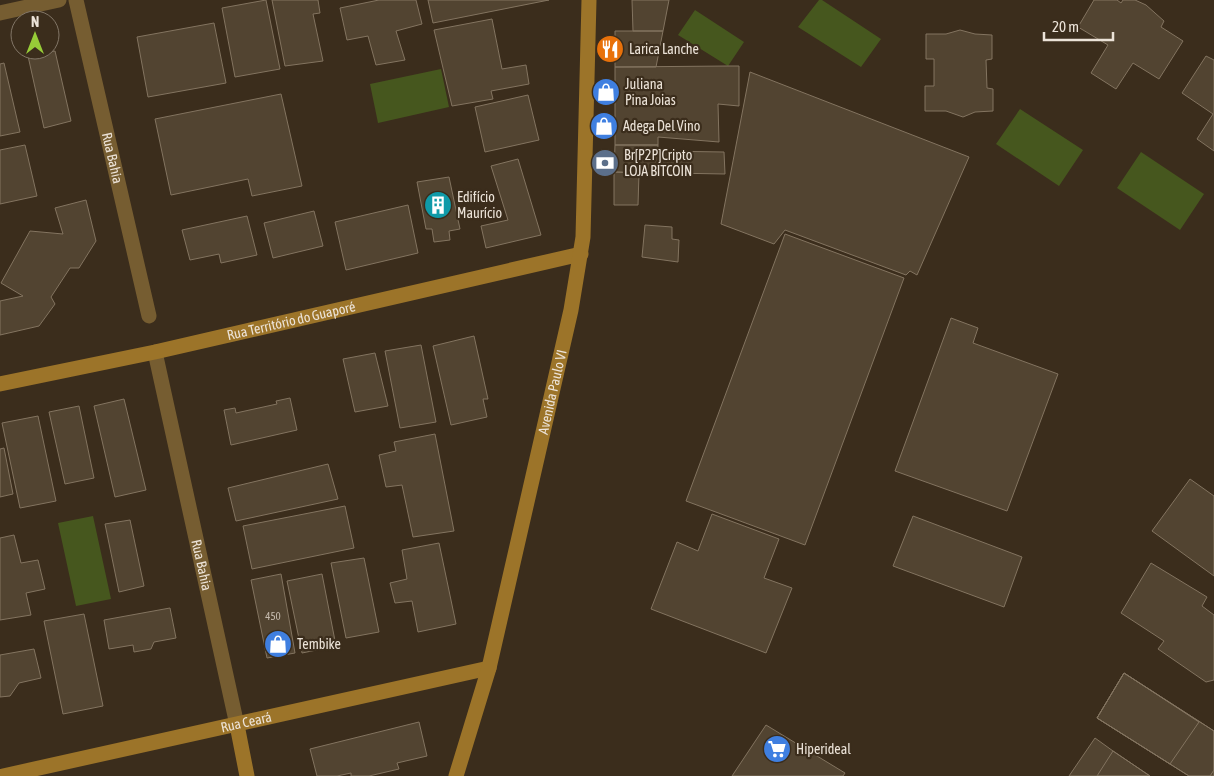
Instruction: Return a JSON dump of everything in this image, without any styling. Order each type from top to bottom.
[{"type":"street","points":[[0,13],[59,0]]},
{"type":"street","name":"Rua Bahia","points":[[76,0],[149,316]]},
{"type":"street","name":"Avenida Paulo VI","points":[[456,776],[489,668],[581,254],[589,0]]},
{"type":"street","name":"Rua Território do Guaporé","points":[[0,384],[155,352],[581,254]]},
{"type":"street","name":"Rua Bahia","points":[[155,352],[247,776]]},
{"type":"street","name":"Rua Ceará","points":[[3,776],[489,668]]},
{"type":"green space","points":[[819,0],[822,0],[881,39],[861,67],[798,27]]},
{"type":"green space","points":[[695,10],[744,42],[728,66],[678,35]]},
{"type":"green space","points":[[441,69],[449,107],[378,123],[370,84]]},
{"type":"green space","points":[[1020,109],[1083,150],[1059,186],[996,144]]},
{"type":"green space","points":[[1141,152],[1204,194],[1180,230],[1117,188]]},
{"type":"green space","points":[[93,516],[111,599],[76,606],[58,523]]},
{"type":"building","points":[[266,0],[280,69],[235,77],[222,8]]},
{"type":"building","points":[[272,0],[318,0],[320,13],[313,14],[323,61],[285,66]]},
{"type":"building","points":[[379,0],[416,0],[422,24],[396,31],[405,60],[376,65],[368,36],[347,40],[340,8]]},
{"type":"building","points":[[428,0],[549,0],[433,23]]},
{"type":"building","points":[[632,0],[669,0],[663,31],[633,31]]},
{"type":"building","points":[[1094,0],[1117,0],[1121,3],[1123,0],[1135,0],[1146,5],[1164,21],[1161,27],[1183,41],[1159,79],[1133,63],[1116,89],[1091,73],[1108,45],[1078,27]]},
{"type":"building","points":[[492,19],[502,69],[526,65],[529,84],[491,91],[493,99],[452,106],[434,30]]},
{"type":"building","points":[[214,23],[226,83],[148,97],[137,37]]},
{"type":"building","points":[[960,30],[975,34],[992,35],[992,59],[986,60],[987,88],[993,89],[993,111],[975,112],[963,117],[946,111],[925,111],[925,86],[934,86],[934,59],[926,59],[926,34],[946,34]]},
{"type":"building","points":[[615,31],[663,31],[656,67],[615,67]]},
{"type":"building","points":[[1206,56],[1214,60],[1214,151],[1197,139],[1213,114],[1182,93]]},
{"type":"building","points":[[29,60],[57,60],[71,121],[44,128]]},
{"type":"building","points":[[4,63],[20,132],[0,136],[0,64]]},
{"type":"building","points":[[739,66],[739,106],[718,104],[719,142],[658,137],[658,145],[615,145],[615,67]]},
{"type":"building","points":[[750,72],[969,157],[917,275],[910,271],[906,275],[785,230],[774,244],[721,224]]},
{"type":"building","points":[[281,94],[302,186],[252,196],[248,179],[171,195],[155,119]]},
{"type":"building","points":[[528,95],[539,140],[485,152],[475,107]]},
{"type":"building","points":[[25,145],[37,196],[0,204],[0,150]]},
{"type":"building","points":[[615,145],[658,145],[658,151],[724,152],[725,174],[614,172]]},
{"type":"building","points":[[518,159],[541,235],[486,248],[481,226],[508,220],[491,166]]},
{"type":"building","points":[[614,172],[639,173],[638,205],[614,205]]},
{"type":"building","name":"Edifício Maurício","points":[[449,177],[460,229],[449,231],[450,240],[434,242],[432,229],[426,229],[417,182]]},
{"type":"building","points":[[86,200],[96,241],[79,268],[70,268],[51,297],[55,304],[39,326],[0,335],[0,301],[23,296],[1,283],[30,231],[63,234],[55,208]]},
{"type":"building","points":[[408,205],[418,253],[346,270],[335,222]]},
{"type":"building","points":[[314,211],[323,246],[273,258],[264,223]]},
{"type":"building","points":[[247,216],[257,255],[221,263],[219,254],[190,260],[182,230]]},
{"type":"building","points":[[645,225],[672,227],[672,239],[679,240],[678,262],[642,257]]},
{"type":"building","points":[[785,234],[904,278],[805,545],[686,501]]},
{"type":"building","points":[[951,318],[978,328],[973,343],[1058,374],[1007,511],[895,471]]},
{"type":"building","points":[[474,336],[488,399],[483,399],[487,417],[451,425],[433,346]]},
{"type":"building","points":[[421,345],[436,422],[400,428],[385,351]]},
{"type":"building","points":[[375,353],[388,406],[355,412],[343,359]]},
{"type":"building","points":[[290,398],[297,430],[231,445],[224,410],[235,408],[236,413],[277,404],[276,401]]},
{"type":"building","points":[[124,399],[146,490],[115,497],[94,406]]},
{"type":"building","points":[[79,406],[94,478],[65,484],[49,412]]},
{"type":"building","points":[[38,416],[56,501],[20,508],[2,423]]},
{"type":"building","points":[[435,434],[454,531],[413,537],[402,485],[386,487],[379,455],[396,451],[394,442]]},
{"type":"building","points":[[4,448],[13,494],[0,497],[0,449]]},
{"type":"building","points":[[328,464],[338,499],[236,521],[228,488]]},
{"type":"building","points":[[1190,479],[1214,496],[1214,576],[1152,531]]},
{"type":"building","points":[[345,506],[354,548],[252,569],[243,526]]},
{"type":"building","points":[[712,514],[779,539],[764,578],[792,588],[766,653],[651,609],[677,542],[698,551]]},
{"type":"building","points":[[913,516],[1022,557],[1004,607],[893,566]]},
{"type":"building","points":[[130,520],[144,586],[119,592],[105,524]]},
{"type":"building","points":[[14,535],[21,563],[38,560],[45,589],[26,593],[31,615],[0,620],[0,538]]},
{"type":"building","points":[[439,543],[456,624],[418,632],[412,601],[395,603],[390,583],[407,579],[402,550]]},
{"type":"building","points":[[364,558],[379,632],[346,638],[331,563]]},
{"type":"building","points":[[1151,563],[1207,597],[1202,606],[1214,615],[1214,680],[1206,682],[1158,649],[1164,641],[1121,613]]},
{"type":"building","points":[[281,574],[295,653],[267,658],[251,580]]},
{"type":"building","points":[[322,574],[336,646],[302,653],[287,581]]},
{"type":"building","points":[[170,608],[176,638],[154,642],[151,649],[134,652],[133,645],[109,649],[104,620]]},
{"type":"building","points":[[84,614],[103,706],[63,714],[44,621]]},
{"type":"building","points":[[34,649],[41,678],[19,683],[10,696],[0,697],[0,655]]},
{"type":"building","points":[[1124,673],[1214,731],[1214,776],[1189,776],[1097,718]]},
{"type":"building","points":[[1124,673],[1214,731],[1214,770],[1210,776],[1189,776],[1097,718]]},
{"type":"building","points":[[1124,673],[1199,722],[1170,764],[1097,718]]},
{"type":"building","points":[[419,722],[427,756],[397,763],[399,769],[369,776],[351,776],[351,773],[337,776],[317,776],[310,749]]},
{"type":"building","name":"Hiperideal","points":[[766,725],[845,773],[843,776],[732,776]]},
{"type":"building","points":[[1095,738],[1113,751],[1150,776],[1069,776]]},
{"type":"building","points":[[1113,751],[1150,776],[1097,776]]},
{"type":"place","name":"Larica Lanche","points":[[610,49]]},
{"type":"place","name":"Juliana Pina Joias","points":[[606,92]]},
{"type":"place","name":"Adega Del Vino","points":[[604,126]]},
{"type":"place","name":"Br[P2P]Cripto LOJA BITCOIN","points":[[605,163]]},
{"type":"place","name":"Edifício Maurício","points":[[438,205]]},
{"type":"place","name":"Tembike","points":[[278,644]]},
{"type":"place","name":"Hiperideal","points":[[777,749]]}]
